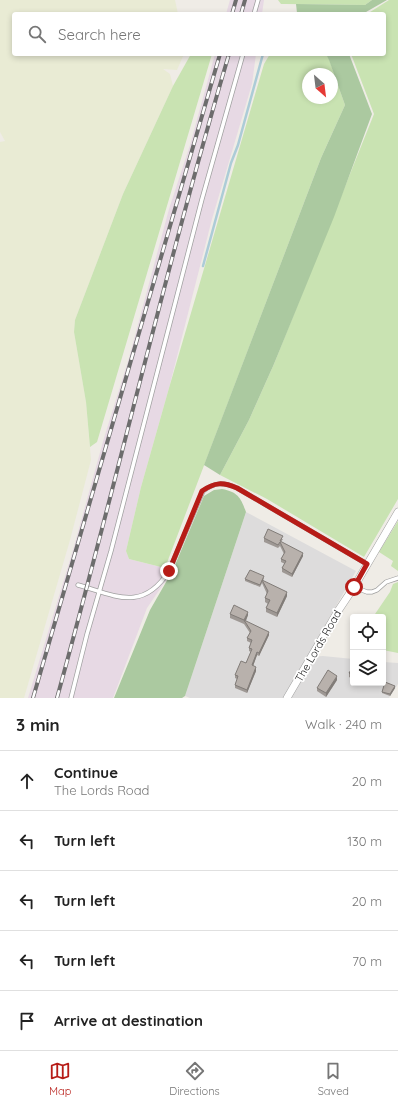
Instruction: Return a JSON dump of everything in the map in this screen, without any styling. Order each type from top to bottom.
[{"type":"street","name":"The Lords Road","points":[[287,698],[398,512]]},
{"type":"lane","points":[[255,12],[258,0]]},
{"type":"lane","points":[[71,698],[98,591],[111,551],[202,200],[242,56]]},
{"type":"lane","points":[[78,585],[111,595],[138,598],[155,589],[162,582],[169,571],[202,491],[217,484],[227,484],[237,488],[367,564]]},
{"type":"lane","points":[[354,587],[367,592],[372,592],[377,590],[386,582],[398,578]]},
{"type":"shaded area","points":[[230,0],[264,0],[262,12],[227,12]]},
{"type":"shaded area","points":[[214,56],[256,56],[252,84],[212,219],[169,388],[141,487],[126,551],[129,559],[173,570],[147,608],[113,698],[28,698],[129,358],[169,209],[190,145]]},
{"type":"shaded area","points":[[246,512],[356,571],[307,657],[323,656],[350,659],[350,686],[386,686],[386,662],[398,663],[398,684],[389,698],[190,698],[185,696]]},
{"type":"green space","points":[[0,0],[175,0],[178,12],[12,12],[12,56],[183,56],[177,70],[163,69],[170,74],[173,86],[123,194],[75,320],[74,332],[86,402],[91,460],[70,540],[24,698],[0,698],[0,142],[5,141],[0,132]]},
{"type":"green space","points":[[278,0],[372,0],[365,5],[281,4]]},
{"type":"green space","points":[[372,0],[387,0],[366,12],[297,12],[296,4],[365,5]]},
{"type":"green space","points":[[389,0],[398,0],[398,499],[364,557],[267,499],[220,475],[249,420],[274,364],[374,114],[352,56],[386,56],[386,12],[370,12]]},
{"type":"green space","points":[[190,56],[211,56],[97,442],[90,447],[86,402],[74,332],[75,320],[123,194],[173,86]]},
{"type":"green space","points":[[269,56],[327,56],[332,68],[302,68],[302,104],[338,104],[338,85],[345,105],[321,158],[165,568],[129,559],[126,551],[141,487],[264,64]]},
{"type":"green space","points":[[327,56],[350,56],[372,114],[334,217],[274,364],[249,420],[220,475],[204,465],[321,158],[345,105],[338,85],[338,68],[332,68]]},
{"type":"green space","points":[[222,489],[232,492],[238,496],[246,512],[185,696],[182,698],[114,698],[150,610],[173,570],[204,496],[214,490]]},
{"type":"green space","points":[[398,521],[398,571],[391,566],[393,561],[379,552]]},
{"type":"green space","points":[[398,582],[398,653],[386,651],[386,614],[375,614],[390,592],[393,584]]},
{"type":"building","points":[[268,529],[283,536],[280,541],[303,553],[292,574],[282,568],[286,561],[281,559],[285,552],[280,542],[278,545],[264,538]]},
{"type":"building","points":[[250,570],[264,576],[260,585],[245,579]]},
{"type":"building","points":[[262,580],[287,592],[277,613],[266,608],[270,600],[265,598],[268,591]]},
{"type":"building","points":[[234,605],[248,612],[244,620],[230,614]]},
{"type":"building","points":[[244,620],[269,632],[259,653],[257,652],[252,665],[256,667],[247,690],[235,685],[238,676],[235,675],[241,661],[246,663],[252,649],[249,648],[252,640],[247,638],[251,631]]},
{"type":"building","points":[[328,670],[337,676],[326,693],[317,688]]},
{"type":"building","points":[[386,682],[395,686],[390,694],[382,692],[384,686],[386,686]]},
{"type":"waterway","points":[[203,266],[262,56]]},
{"type":"railway","points":[[233,12],[236,0]]},
{"type":"railway","points":[[242,12],[245,0]]},
{"type":"railway","points":[[33,698],[219,56]]},
{"type":"railway","points":[[57,698],[162,295],[228,56]]},
{"type":"route","points":[[169,571],[202,491],[217,484],[227,484],[237,488],[367,564],[354,587]]}]
